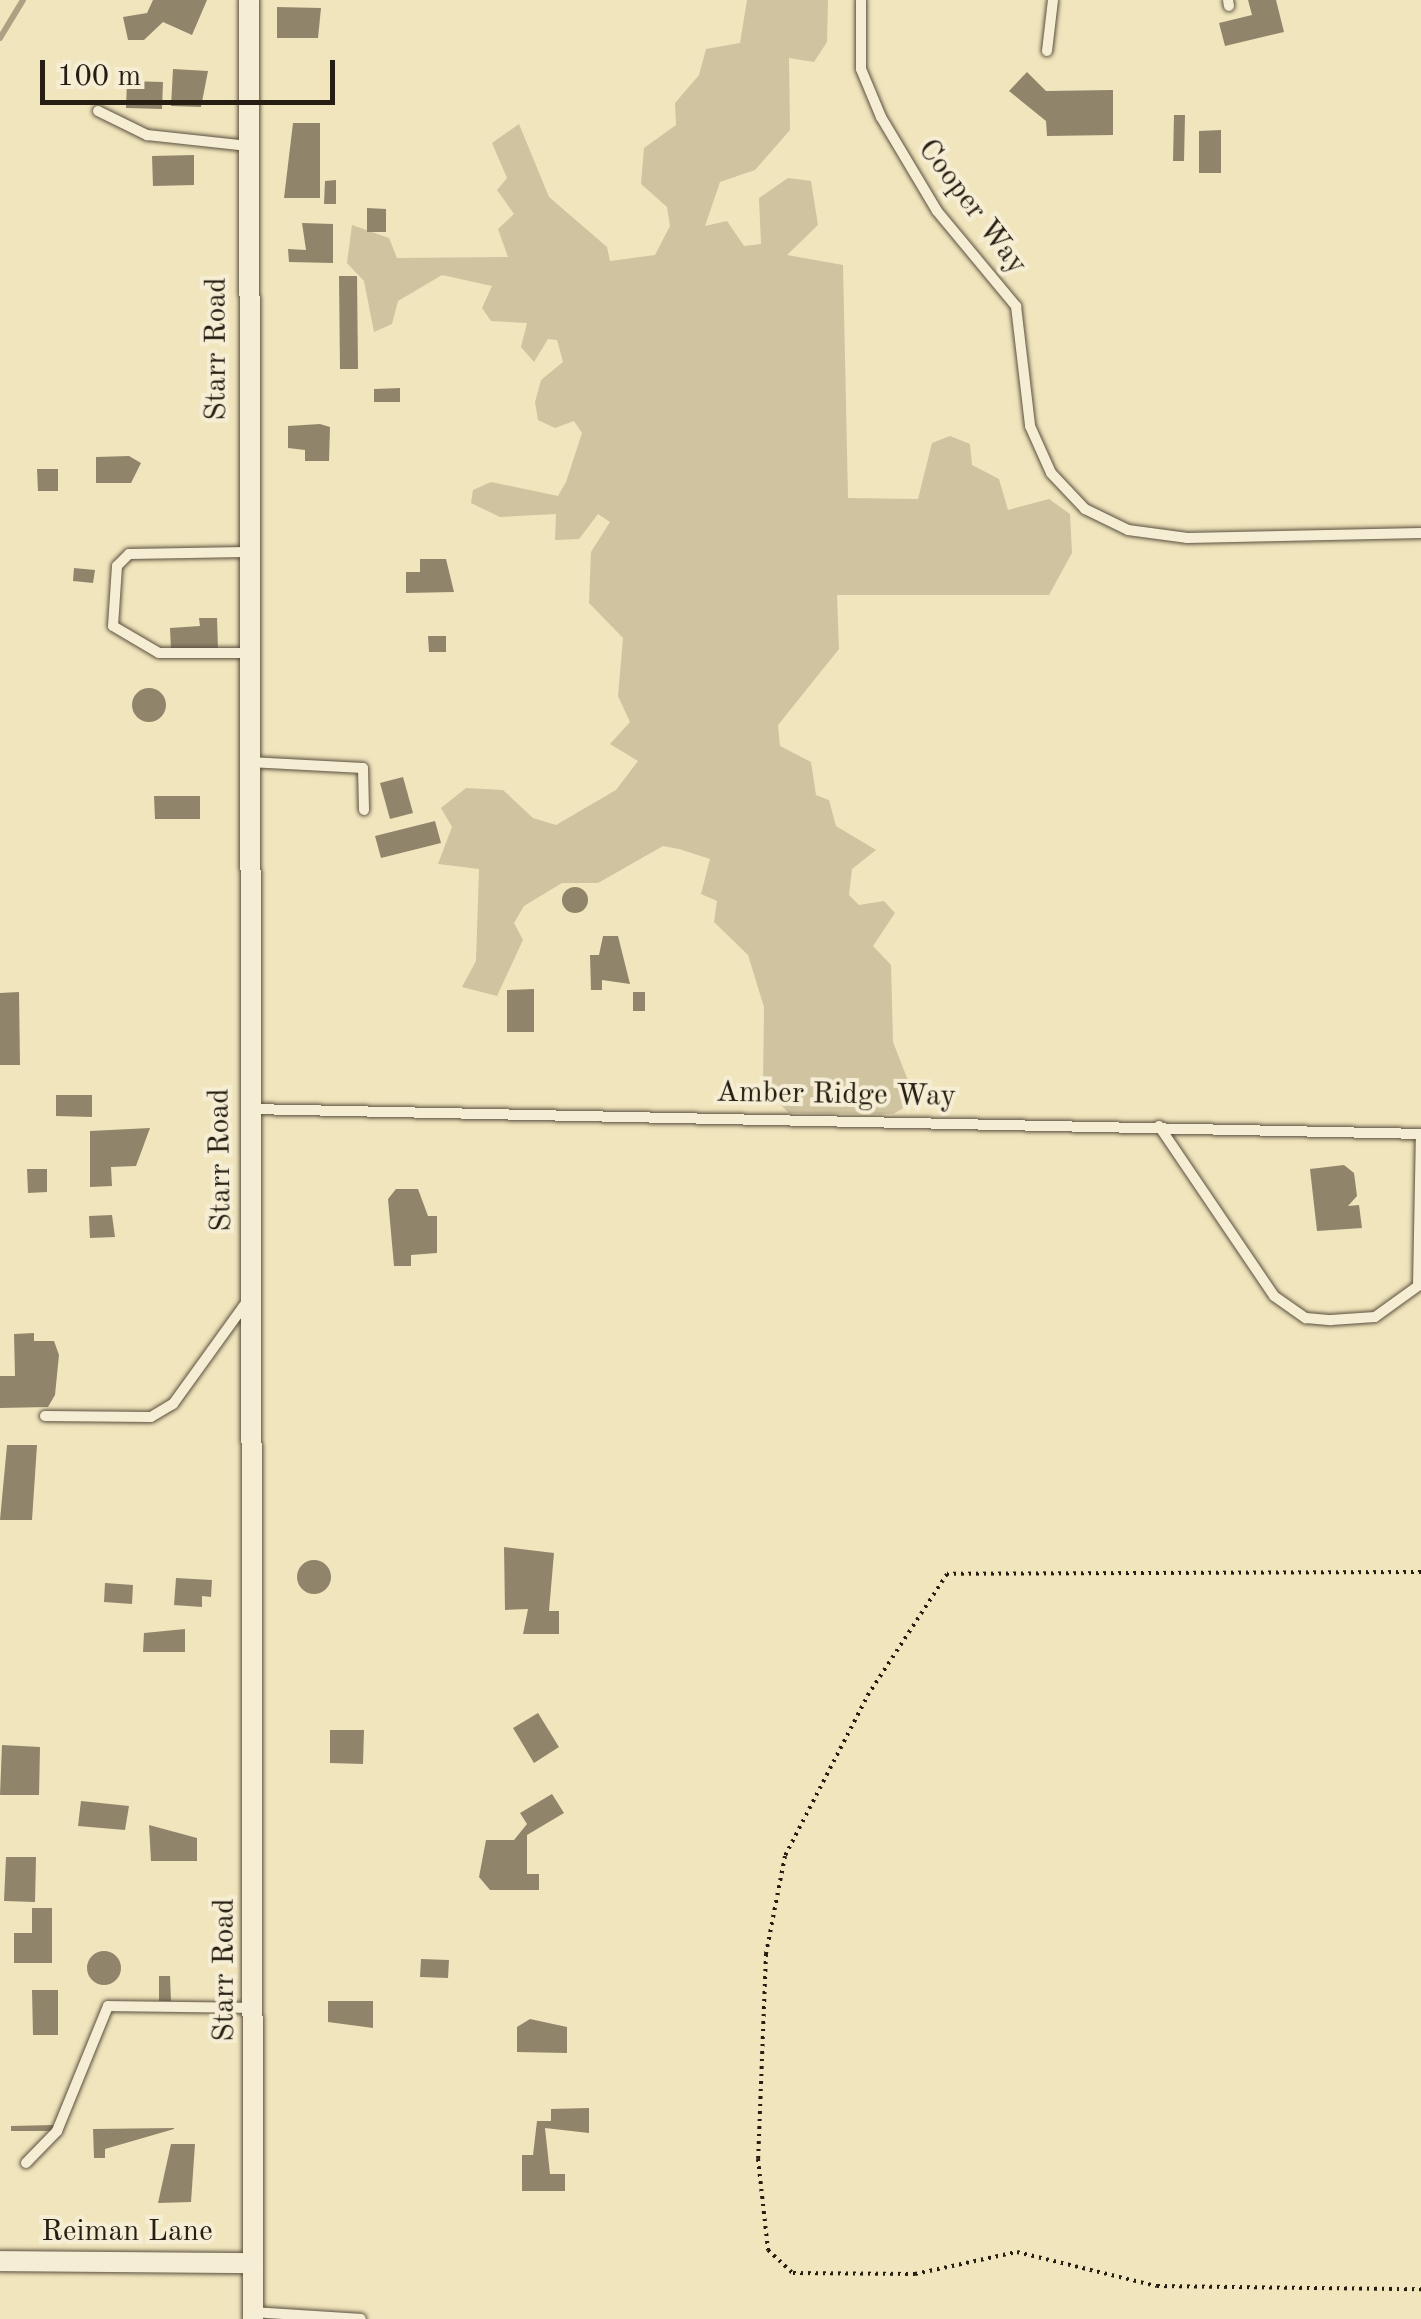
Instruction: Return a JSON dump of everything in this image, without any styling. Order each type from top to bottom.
[{"type":"street","name":"Starr Road","points":[[249,0],[246,653],[256,2008],[253,2316]]},
{"type":"street","name":"Reiman Lane","points":[[0,2261],[253,2263]]},
{"type":"lane","name":"Cooper Way","points":[[861,0],[862,69],[881,117],[937,211],[1016,306],[1030,426],[1051,473],[1086,509],[1128,530],[1187,538],[1421,533]]},
{"type":"lane","points":[[1047,51],[1053,0]]},
{"type":"lane","points":[[98,111],[147,135],[248,146]]},
{"type":"lane","points":[[246,552],[129,554],[117,566],[113,626],[159,653],[246,653]]},
{"type":"lane","points":[[248,762],[363,768],[364,810]]},
{"type":"lane","name":"Amber Ridge Way","points":[[250,1110],[1421,1134]]},
{"type":"lane","points":[[1160,1126],[1274,1296],[1306,1318],[1331,1320],[1376,1317],[1418,1286],[1421,1134]]},
{"type":"lane","points":[[46,1416],[162,1410],[252,1295]]},
{"type":"lane","points":[[26,2164],[57,2132],[108,2006],[256,2008]]},
{"type":"lane","points":[[253,2316],[361,2319]]},
{"type":"path","points":[[1421,1572],[948,1574],[869,1693],[785,1856],[766,1954],[758,2159],[768,2250],[794,2272],[914,2274],[1017,2252],[1157,2286],[1421,2289]]},
{"type":"shaded area","points":[[747,0],[828,0],[827,42],[814,62],[789,58],[790,130],[755,170],[720,182],[705,226],[727,221],[744,246],[761,244],[759,198],[788,178],[811,181],[818,225],[787,255],[843,265],[848,498],[918,499],[932,443],[950,436],[970,444],[972,465],[999,479],[1008,510],[1049,499],[1070,514],[1072,553],[1049,595],[837,595],[839,649],[778,725],[780,746],[811,762],[816,795],[829,800],[836,826],[876,850],[852,869],[849,895],[859,905],[884,901],[895,913],[873,946],[891,965],[893,1042],[916,1101],[893,1114],[789,1113],[763,1088],[764,1007],[748,955],[714,922],[717,901],[701,894],[710,859],[679,849],[663,846],[598,883],[562,883],[524,906],[514,923],[523,940],[497,996],[462,987],[476,961],[479,869],[438,864],[452,827],[441,808],[466,788],[503,790],[533,818],[556,825],[616,790],[638,761],[610,744],[630,722],[618,696],[623,638],[589,603],[591,552],[610,522],[598,514],[579,539],[555,540],[556,514],[500,517],[471,503],[473,490],[491,482],[558,496],[566,482],[582,433],[574,421],[555,428],[538,420],[535,402],[541,380],[563,362],[557,340],[548,339],[534,362],[521,347],[527,323],[491,321],[482,308],[492,286],[442,275],[398,301],[392,324],[374,332],[364,281],[347,263],[352,225],[389,238],[397,258],[508,257],[498,229],[514,214],[497,190],[507,178],[492,143],[519,124],[549,197],[607,247],[610,261],[655,255],[670,226],[667,207],[641,184],[644,148],[676,125],[675,103],[699,75],[706,49],[740,43]]},
{"type":"building","points":[[153,0],[207,0],[192,35],[163,22],[144,40],[128,40],[123,17],[147,13]]},
{"type":"building","points":[[1248,0],[1276,0],[1284,32],[1225,46],[1219,23],[1252,15]]},
{"type":"building","points":[[277,7],[321,8],[318,38],[277,38]]},
{"type":"building","points":[[173,69],[208,71],[201,107],[171,106]]},
{"type":"building","points":[[1027,72],[1046,91],[1113,90],[1113,135],[1047,136],[1046,121],[1009,91]]},
{"type":"building","points":[[127,81],[163,82],[162,109],[126,108]]},
{"type":"building","points":[[1174,115],[1185,115],[1184,161],[1173,161]]},
{"type":"building","points":[[293,123],[320,123],[320,198],[284,198]]},
{"type":"building","points":[[1221,130],[1221,173],[1199,173],[1199,131]]},
{"type":"building","points":[[194,155],[194,185],[153,186],[152,156]]},
{"type":"building","points":[[336,180],[336,204],[324,204],[325,181]]},
{"type":"building","points":[[367,208],[386,209],[386,232],[367,232]]},
{"type":"building","points":[[302,223],[333,224],[333,263],[289,262],[288,249],[306,250]]},
{"type":"building","points":[[339,276],[357,276],[358,369],[340,369]]},
{"type":"building","points":[[400,388],[400,402],[374,402],[374,389]]},
{"type":"building","points":[[288,426],[330,427],[329,461],[305,461],[305,450],[288,448]]},
{"type":"building","points":[[129,456],[141,463],[131,483],[96,483],[96,457]]},
{"type":"building","points":[[37,469],[58,469],[58,491],[38,491]]},
{"type":"building","points":[[420,559],[446,559],[454,592],[406,593],[406,572],[420,572]]},
{"type":"building","points":[[74,568],[95,570],[93,583],[73,581]]},
{"type":"building","points":[[199,618],[217,618],[218,649],[171,650],[170,628],[200,626]]},
{"type":"building","points":[[428,636],[446,636],[446,652],[429,652]]},
{"type":"building","points":[[149,688],[161,693],[166,705],[161,717],[149,722],[137,717],[132,705],[137,693]]},
{"type":"building","points":[[403,777],[413,813],[390,819],[380,783]]},
{"type":"building","points":[[154,796],[200,796],[200,819],[155,819]]},
{"type":"building","points":[[435,821],[441,843],[381,858],[375,836]]},
{"type":"building","points":[[575,887],[584,891],[588,900],[584,909],[575,913],[566,909],[562,900],[566,891]]},
{"type":"building","points":[[603,936],[618,936],[630,984],[602,980],[602,990],[591,990],[590,955],[599,955]]},
{"type":"building","points":[[534,989],[534,1032],[507,1032],[507,990]]},
{"type":"building","points":[[19,992],[20,1065],[0,1065],[0,993]]},
{"type":"building","points":[[633,992],[645,992],[645,1011],[633,1011]]},
{"type":"building","points":[[56,1095],[92,1095],[92,1117],[56,1116]]},
{"type":"building","points":[[150,1128],[136,1166],[111,1167],[112,1186],[90,1187],[90,1131]]},
{"type":"building","points":[[1344,1165],[1354,1173],[1357,1196],[1348,1206],[1359,1205],[1362,1228],[1317,1231],[1310,1169]]},
{"type":"building","points":[[27,1169],[47,1169],[47,1192],[28,1193]]},
{"type":"building","points":[[396,1189],[418,1189],[428,1216],[437,1216],[437,1253],[411,1255],[411,1266],[394,1266],[388,1199]]},
{"type":"building","points":[[112,1215],[115,1237],[90,1238],[89,1216]]},
{"type":"building","points":[[34,1333],[34,1341],[54,1341],[59,1355],[55,1395],[48,1407],[0,1408],[0,1376],[15,1376],[14,1334]]},
{"type":"building","points":[[7,1445],[37,1445],[32,1520],[0,1520]]},
{"type":"building","points":[[504,1547],[554,1553],[549,1611],[559,1611],[559,1634],[523,1634],[528,1609],[505,1610]]},
{"type":"building","points":[[314,1560],[326,1565],[331,1577],[326,1589],[314,1594],[302,1589],[297,1577],[302,1565]]},
{"type":"building","points":[[176,1578],[212,1580],[211,1597],[202,1596],[202,1607],[174,1605]]},
{"type":"building","points":[[105,1583],[133,1585],[132,1604],[104,1602]]},
{"type":"building","points":[[185,1629],[185,1652],[143,1652],[144,1633]]},
{"type":"building","points":[[538,1713],[559,1747],[534,1763],[513,1728]]},
{"type":"building","points":[[330,1730],[364,1730],[363,1764],[330,1763]]},
{"type":"building","points":[[2,1745],[40,1747],[39,1795],[0,1795]]},
{"type":"building","points":[[552,1794],[564,1813],[527,1835],[527,1874],[539,1874],[539,1890],[490,1890],[479,1877],[486,1840],[514,1840],[527,1824],[520,1813]]},
{"type":"building","points":[[81,1801],[129,1806],[125,1830],[78,1826]]},
{"type":"building","points":[[149,1825],[197,1838],[197,1861],[151,1861]]},
{"type":"building","points":[[6,1857],[36,1857],[35,1902],[4,1901]]},
{"type":"building","points":[[32,1908],[52,1908],[52,1963],[14,1963],[14,1933],[32,1933]]},
{"type":"building","points":[[104,1951],[116,1956],[121,1968],[116,1980],[104,1985],[92,1980],[87,1968],[92,1956]]},
{"type":"building","points":[[421,1959],[449,1960],[448,1978],[420,1977]]},
{"type":"building","points":[[159,1976],[170,1976],[171,2001],[159,2001]]},
{"type":"building","points":[[32,1990],[58,1990],[58,2035],[33,2035]]},
{"type":"building","points":[[328,2001],[373,2001],[373,2028],[328,2022]]},
{"type":"building","points":[[530,2019],[567,2027],[567,2053],[517,2052],[517,2027]]},
{"type":"building","points":[[589,2108],[589,2133],[545,2128],[550,2174],[565,2174],[565,2191],[522,2191],[522,2155],[533,2155],[537,2121],[551,2121],[551,2109]]},
{"type":"building","points":[[53,2125],[53,2131],[11,2131],[11,2126]]},
{"type":"building","points":[[174,2128],[105,2149],[105,2158],[94,2158],[93,2129]]},
{"type":"building","points":[[171,2144],[195,2144],[191,2202],[158,2203]]},
{"type":"waterway","points":[[0,38],[23,0]]}]
